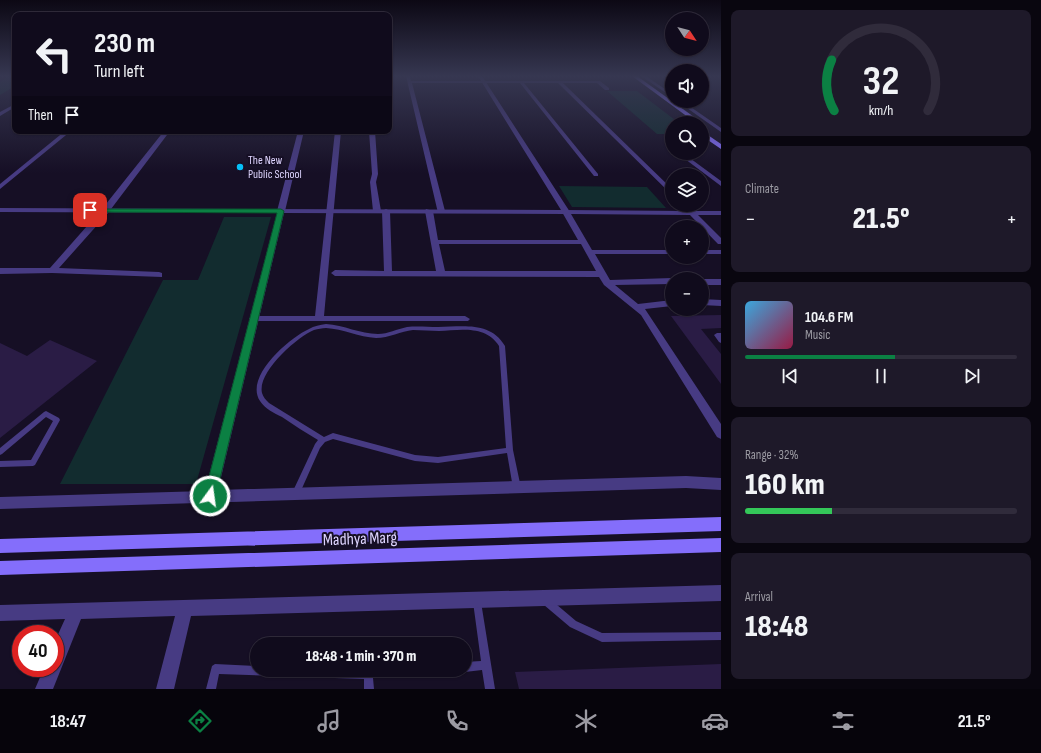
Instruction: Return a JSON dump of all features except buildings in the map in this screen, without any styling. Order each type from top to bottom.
[{"type":"main road","points":[[669,108],[680,116]]},
{"type":"main road","points":[[678,108],[689,116]]},
{"type":"main road","points":[[709,130],[721,139]]},
{"type":"main road","points":[[709,138],[721,147]]},
{"type":"main road","name":"Madhya Marg","points":[[0,546],[721,524]]},
{"type":"main road","name":"Madhya Marg","points":[[0,568],[721,545]]},
{"type":"street","points":[[0,114],[9,108]]},
{"type":"street","points":[[416,108],[441,211]]},
{"type":"street","points":[[500,108],[566,212],[604,279],[644,313],[721,434]]},
{"type":"street","points":[[542,108],[596,175]]},
{"type":"street","points":[[586,108],[665,186]]},
{"type":"street","points":[[689,108],[721,130]]},
{"type":"street","points":[[7,110],[12,110]]},
{"type":"street","points":[[0,187],[64,134]]},
{"type":"street","points":[[52,270],[105,210],[165,134]]},
{"type":"street","points":[[210,496],[300,134]]},
{"type":"street","points":[[319,318],[338,134]]},
{"type":"street","points":[[372,134],[375,174],[374,188],[382,211],[388,273]]},
{"type":"street","points":[[690,160],[721,184]]},
{"type":"street","points":[[0,210],[721,213]]},
{"type":"street","points":[[429,211],[441,274]]},
{"type":"street","points":[[692,213],[721,242]]},
{"type":"street","points":[[435,242],[583,242]]},
{"type":"street","points":[[589,252],[665,252]]},
{"type":"street","points":[[709,252],[721,252]]},
{"type":"street","points":[[0,271],[52,270],[159,275]]},
{"type":"street","points":[[335,273],[441,274],[665,281]]},
{"type":"street","points":[[709,282],[721,282]]},
{"type":"street","points":[[709,302],[721,303]]},
{"type":"street","points":[[636,307],[665,304]]},
{"type":"street","points":[[254,319],[465,319]]},
{"type":"street","points":[[0,503],[686,482],[721,484]]},
{"type":"street","points":[[0,613],[721,593]]},
{"type":"street","points":[[165,689],[185,608]]},
{"type":"street","points":[[64,640],[76,611]]},
{"type":"street","points":[[44,689],[49,677]]},
{"type":"lane","points":[[323,440],[267,406],[261,400],[259,393],[259,385],[265,373],[281,351],[298,336],[318,327],[329,326],[376,336],[410,329],[476,329],[488,332],[498,339],[502,346],[510,450],[517,488]]},
{"type":"lane","points":[[721,335],[717,335],[721,341]]},
{"type":"lane","points":[[0,452],[46,414],[56,420],[33,463],[0,464]]},
{"type":"lane","points":[[295,494],[317,446],[323,440],[333,436],[415,458],[438,460],[510,450]]},
{"type":"lane","points":[[542,598],[573,624],[602,638],[721,636]]},
{"type":"lane","points":[[476,600],[490,689]]},
{"type":"lane","points":[[472,666],[486,665]]},
{"type":"lane","points":[[211,689],[215,669],[250,670]]},
{"type":"lane","points":[[368,677],[368,689]]},
{"type":"green space","points":[[627,108],[660,108],[670,116],[665,116],[665,134],[657,134]]},
{"type":"green space","points":[[559,186],[647,187],[665,208],[572,207]]},
{"type":"green space","points":[[224,217],[271,217],[196,484],[60,484],[163,280],[198,280]]},
{"type":"place","name":"The New Public School","points":[[240,167]]},
{"type":"route","points":[[90,210],[281,211],[210,496]]}]
